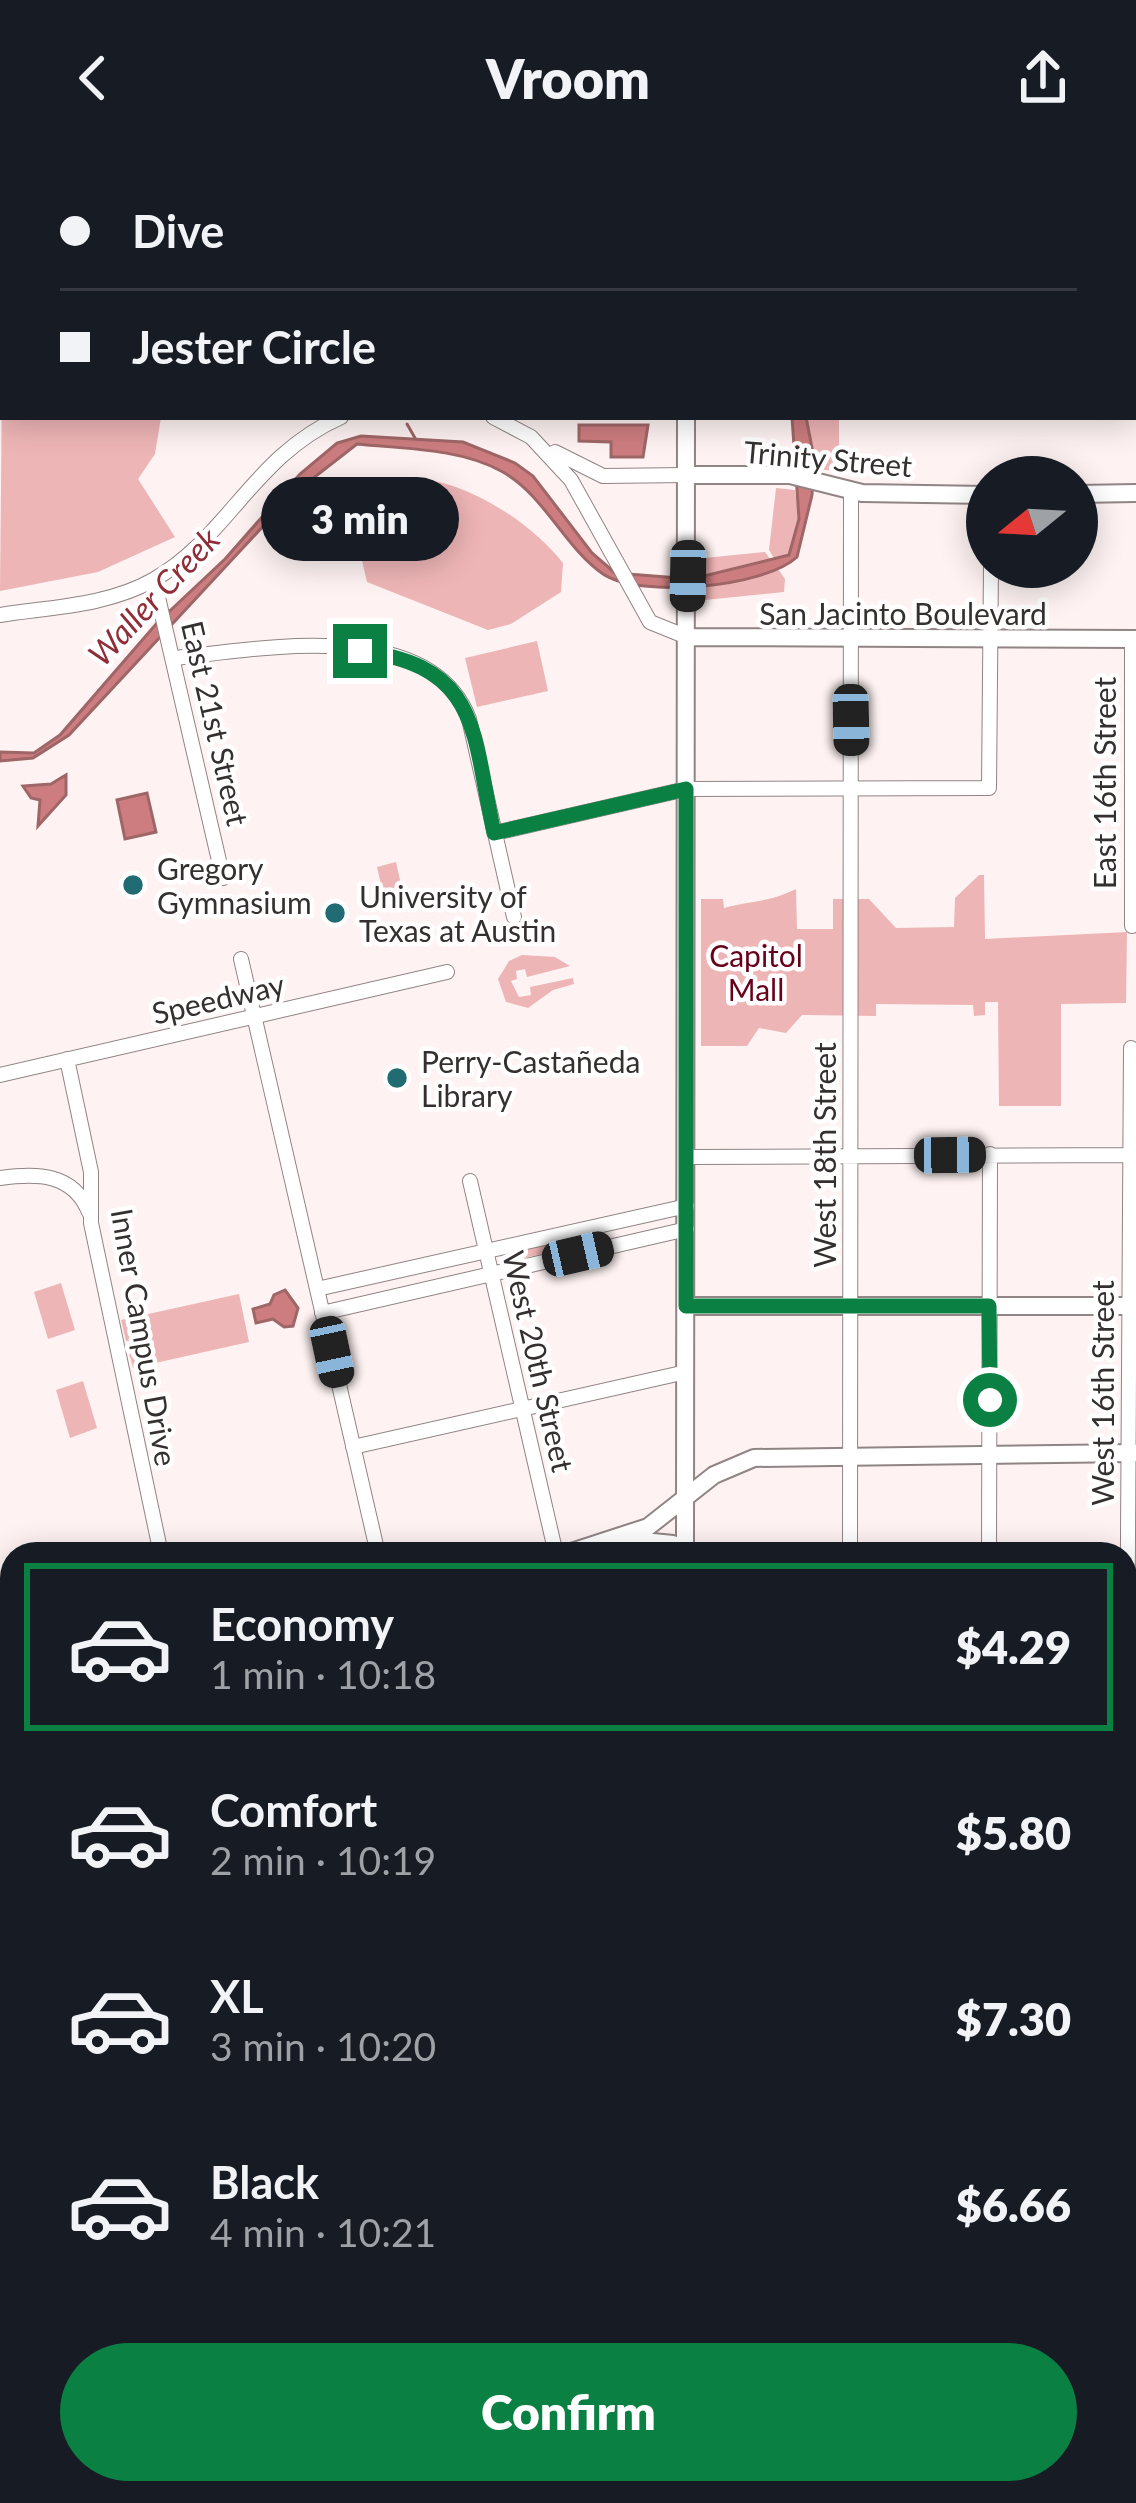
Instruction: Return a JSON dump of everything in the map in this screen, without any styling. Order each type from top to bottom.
[{"type":"main road","points":[[684,1542],[686,420]]},
{"type":"main road","name":"Trinity Street","points":[[687,475],[773,476],[851,492],[966,494]]},
{"type":"main road","points":[[1098,494],[1136,493]]},
{"type":"main road","name":"San Jacinto Boulevard","points":[[687,637],[1134,639]]},
{"type":"main road","points":[[686,1306],[1133,1306]]},
{"type":"main road","points":[[609,1542],[648,1527],[722,1470],[754,1458],[1133,1453]]},
{"type":"main road","points":[[621,1539],[629,1542]]},
{"type":"street","points":[[0,615],[105,599],[154,580],[197,546],[269,464],[336,420]]},
{"type":"street","points":[[499,420],[531,437],[585,500],[636,600],[658,629],[687,637]]},
{"type":"street","name":"Trinity Street","points":[[531,437],[587,471],[619,478],[687,475]]},
{"type":"street","points":[[596,519],[593,486],[619,478]]},
{"type":"street","name":"West 18th Street","points":[[850,1542],[851,492]]},
{"type":"street","name":"East 21st Street","points":[[154,580],[223,878]]},
{"type":"street","points":[[494,833],[686,789],[989,788],[991,588]]},
{"type":"street","name":"East 16th Street","points":[[1132,926],[1134,639]]},
{"type":"street","points":[[175,658],[263,644],[360,651],[418,664],[457,693],[469,719],[514,917]]},
{"type":"street","points":[[241,959],[375,1542]]},
{"type":"street","name":"Speedway","points":[[0,1075],[447,972]]},
{"type":"street","name":"West 16th Street","points":[[1131,1048],[1131,1542]]},
{"type":"street","name":"Inner Campus Drive","points":[[67,1059],[91,1172],[91,1223],[158,1542]]},
{"type":"street","points":[[989,1542],[990,1154]]},
{"type":"street","points":[[688,1157],[1130,1155]]},
{"type":"street","points":[[0,1178],[34,1175],[66,1182],[84,1201],[91,1223]]},
{"type":"street","name":"West 20th Street","points":[[470,1181],[558,1542]]},
{"type":"street","points":[[317,1289],[687,1206]]},
{"type":"street","points":[[598,1226],[603,1248]]},
{"type":"street","points":[[322,1313],[687,1229]]},
{"type":"street","points":[[573,1232],[578,1254]]},
{"type":"street","points":[[353,1447],[686,1372]]},
{"type":"green space","points":[[2,420],[161,420],[155,454],[138,479],[175,537],[98,572],[0,591]]},
{"type":"green space","points":[[806,420],[839,420],[839,471],[813,469]]},
{"type":"green space","points":[[398,478],[443,483],[511,515],[563,563],[561,592],[511,624],[488,630],[367,582],[351,513],[373,488]]},
{"type":"green space","points":[[776,488],[795,490],[799,519],[789,555],[775,560],[769,550]]},
{"type":"green space","points":[[765,552],[771,560],[704,578],[705,558]]},
{"type":"green space","points":[[778,569],[785,579],[784,592],[705,600],[704,586]]},
{"type":"green space","points":[[537,641],[548,691],[477,707],[465,658]]},
{"type":"green space","points":[[396,862],[404,898],[385,902],[377,867]]},
{"type":"green space","name":"Capitol Mall","points":[[984,875],[985,939],[1127,932],[1126,1003],[1061,1004],[1061,1106],[999,1106],[998,1002],[985,1002],[985,1015],[974,1016],[973,1005],[876,1004],[876,1016],[802,1015],[786,1033],[759,1028],[747,1046],[701,1046],[701,899],[723,899],[724,908],[796,889],[797,929],[833,929],[833,899],[869,899],[896,928],[954,927],[955,898]]},
{"type":"green space","points":[[522,955],[555,957],[570,966],[527,977],[525,969],[516,971],[517,979],[511,981],[519,997],[531,995],[530,987],[573,978],[574,984],[553,990],[528,1008],[506,1002],[498,979],[509,961]]},
{"type":"green space","points":[[568,1239],[569,1250],[505,1261],[504,1253]]},
{"type":"green space","points":[[61,1283],[75,1330],[48,1339],[34,1292]]},
{"type":"green space","points":[[239,1294],[249,1342],[133,1368],[128,1349],[145,1341],[126,1341],[121,1320]]},
{"type":"green space","points":[[83,1381],[97,1428],[70,1438],[56,1390]]},
{"type":"shaded area","points":[[792,420],[807,420],[814,458],[812,495],[797,557],[758,576],[672,588],[621,582],[603,574],[530,493],[485,463],[431,451],[357,444],[294,493],[69,735],[33,758],[0,761],[0,752],[34,753],[60,735],[157,623],[225,559],[300,474],[337,443],[361,436],[463,442],[515,463],[533,476],[592,553],[615,573],[692,579],[789,555],[799,519]]},
{"type":"shaded area","points":[[579,425],[648,425],[643,457],[611,457],[611,442],[579,441]]},
{"type":"shaded area","points":[[66,775],[66,795],[38,826],[40,800],[31,798],[23,786],[51,784]]},
{"type":"shaded area","points":[[147,793],[156,832],[125,839],[117,800]]},
{"type":"shaded area","points":[[285,1290],[298,1308],[293,1326],[284,1327],[273,1319],[256,1323],[253,1309],[270,1304],[274,1295]]},
{"type":"waterway","points":[[407,424],[415,438]]},
{"type":"place","name":"Gregory Gymnasium","points":[[133,885]]},
{"type":"place","name":"University of Texas at Austin","points":[[335,913]]},
{"type":"place","name":"Perry-Castañeda Library","points":[[397,1078]]},
{"type":"route","points":[[360,651],[418,664],[439,675],[457,693],[469,719],[494,833],[686,789],[686,1306],[989,1306],[990,1400]]},
{"type":"water label","name":"Waller Creek","points":[[153,596]]}]
